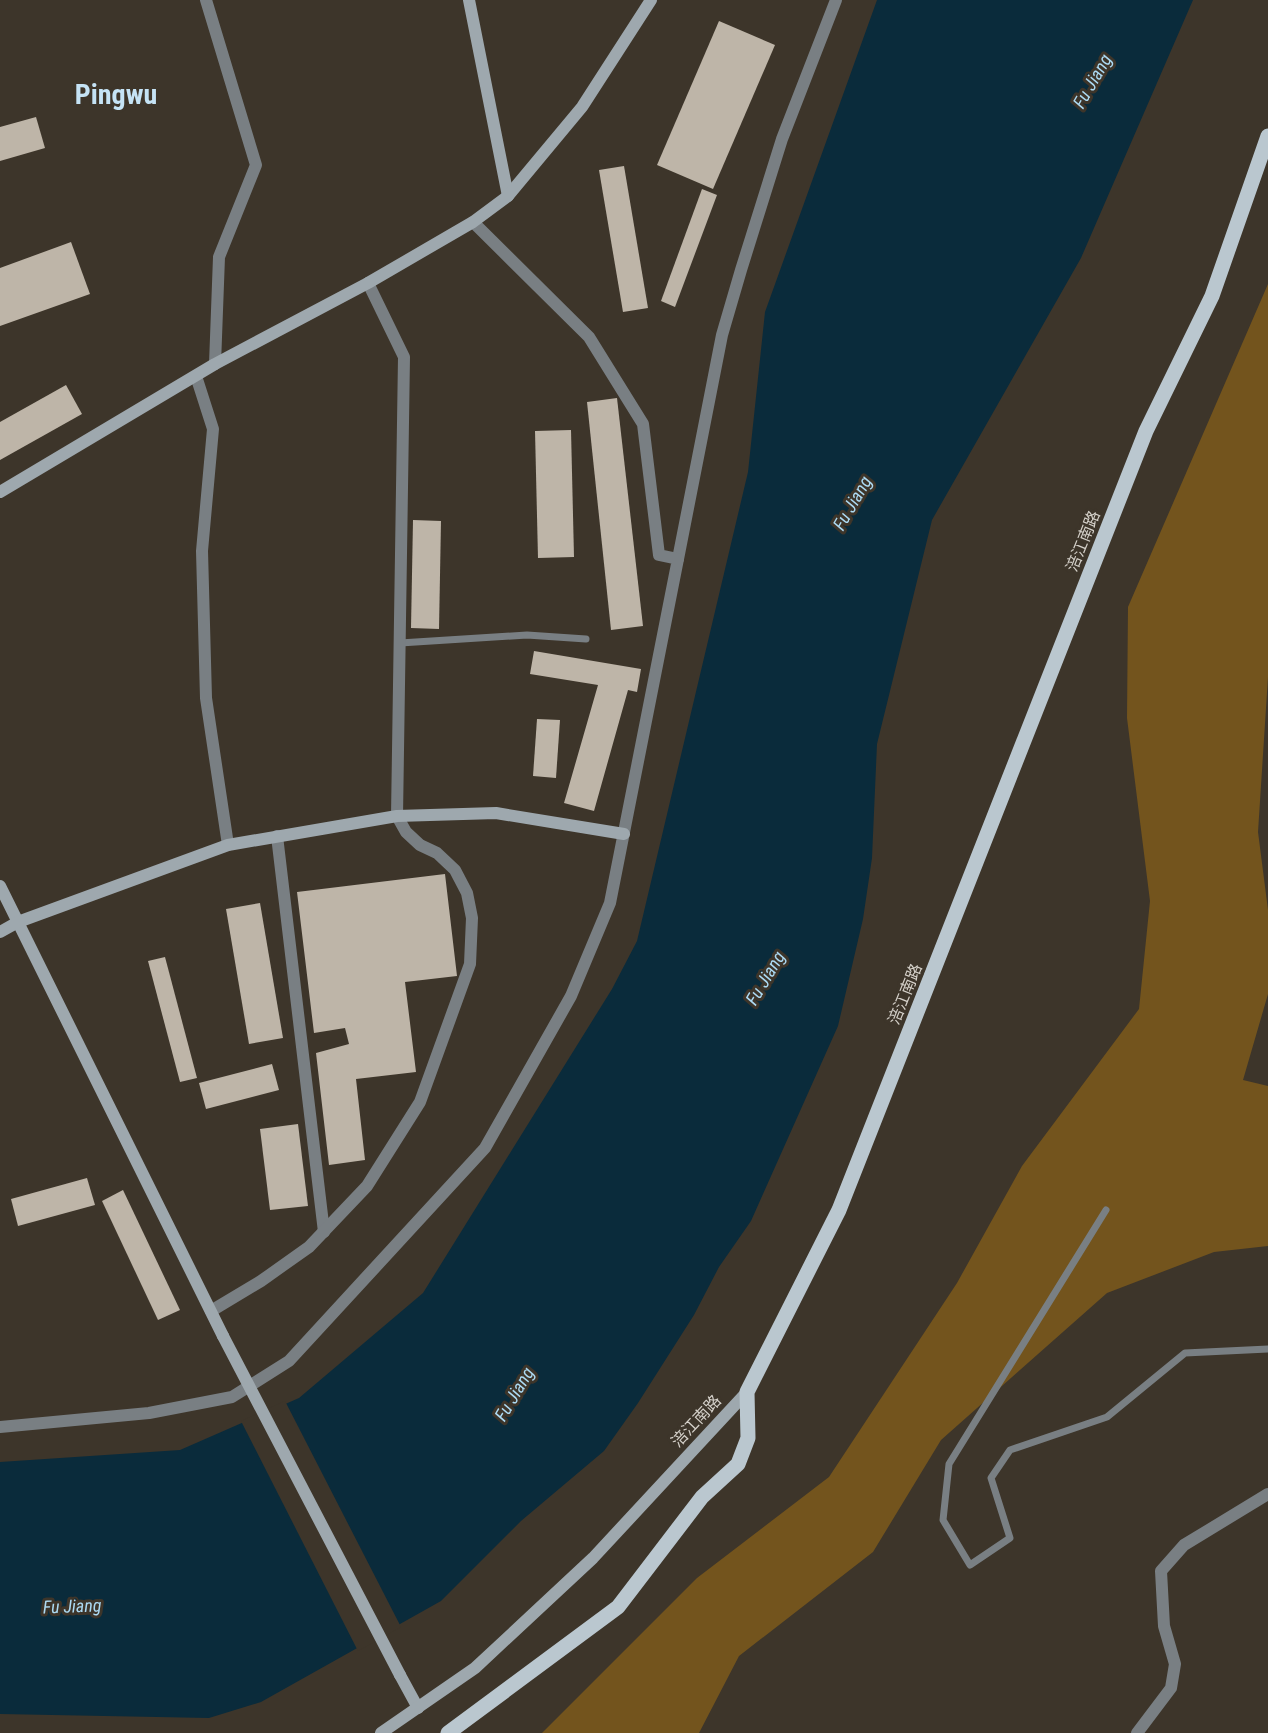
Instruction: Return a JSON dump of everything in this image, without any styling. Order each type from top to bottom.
[{"type":"main road","name":"涪江南路","points":[[747,1392],[839,1210],[1146,430],[1212,296],[1268,136]]},
{"type":"main road","points":[[448,1733],[618,1607],[702,1497],[738,1464],[748,1437],[747,1392]]},
{"type":"street","points":[[206,0],[256,165],[219,257],[215,364]]},
{"type":"street","points":[[469,0],[508,196]]},
{"type":"street","points":[[0,492],[215,364],[368,283],[473,222],[508,196],[582,107],[651,0]]},
{"type":"street","points":[[0,1428],[149,1413],[232,1397],[289,1362],[485,1148],[571,996],[610,903],[722,335],[737,280],[782,140],[836,0]]},
{"type":"street","points":[[473,222],[589,337],[643,424],[659,555],[678,559]]},
{"type":"street","points":[[211,1311],[261,1281],[309,1247],[367,1186],[420,1102],[470,964],[472,918],[467,893],[455,870],[437,853],[420,844],[406,832],[397,816],[404,357],[368,283]]},
{"type":"street","points":[[196,376],[213,429],[202,551],[206,698],[228,844]]},
{"type":"street","points":[[0,932],[18,922],[228,844],[397,816],[496,813],[624,834]]},
{"type":"street","points":[[277,836],[324,1232]]},
{"type":"street","points":[[0,886],[223,1336],[418,1708]]},
{"type":"street","name":"涪江南路","points":[[381,1733],[475,1668],[592,1558],[747,1392]]},
{"type":"street","points":[[1137,1733],[1171,1688],[1175,1664],[1164,1626],[1161,1571],[1184,1545],[1268,1494]]},
{"type":"lane","points":[[400,644],[527,635],[586,639]]},
{"type":"lane","points":[[1106,1209],[949,1464],[943,1520],[970,1565],[1011,1538],[991,1478],[1010,1449],[1107,1417],[1185,1353],[1268,1349]]},
{"type":"shaded area","points":[[1268,284],[1268,677],[1258,832],[1268,910],[1268,994],[1243,1080],[1268,1086],[1268,1246],[1214,1252],[1107,1293],[941,1440],[873,1552],[739,1656],[699,1733],[542,1733],[697,1578],[829,1477],[957,1283],[1022,1166],[1139,1009],[1150,901],[1127,718],[1128,607]]},
{"type":"water","name":"Fu Jiang","points":[[877,0],[1193,0],[1081,258],[932,520],[877,744],[872,858],[863,919],[838,1026],[751,1221],[719,1267],[694,1315],[638,1403],[604,1451],[521,1521],[441,1601],[261,1702],[209,1718],[0,1714],[0,1462],[180,1450],[299,1398],[423,1293],[612,989],[637,941],[748,472],[765,312]]},
{"type":"pier","points":[[285,1401],[401,1627],[358,1651],[241,1421]]},
{"type":"building","points":[[719,21],[775,45],[713,189],[657,165]]},
{"type":"building","points":[[36,117],[45,148],[0,161],[0,127]]},
{"type":"building","points":[[624,166],[648,308],[623,312],[599,170]]},
{"type":"building","points":[[702,189],[717,195],[675,307],[661,301]]},
{"type":"building","points":[[71,242],[90,294],[0,326],[0,268]]},
{"type":"building","points":[[66,385],[82,414],[0,460],[0,422]]},
{"type":"building","points":[[617,398],[643,626],[611,630],[587,402]]},
{"type":"building","points":[[571,430],[574,557],[538,558],[535,431]]},
{"type":"building","points":[[413,520],[441,521],[439,629],[411,628]]},
{"type":"building","points":[[534,651],[641,669],[637,692],[628,690],[594,811],[564,803],[598,685],[530,674]]},
{"type":"building","points":[[537,719],[560,720],[556,778],[533,776]]},
{"type":"building","points":[[445,874],[457,976],[405,982],[416,1072],[356,1079],[365,1160],[329,1165],[316,1053],[349,1044],[345,1028],[314,1033],[297,892]]},
{"type":"building","points":[[260,903],[283,1038],[249,1044],[226,909]]},
{"type":"building","points":[[165,957],[197,1078],[180,1082],[148,961]]},
{"type":"building","points":[[272,1064],[279,1090],[206,1109],[199,1083]]},
{"type":"building","points":[[298,1124],[308,1206],[270,1210],[260,1129]]},
{"type":"building","points":[[87,1178],[95,1205],[18,1226],[11,1199]]},
{"type":"building","points":[[123,1190],[180,1310],[158,1320],[102,1201]]},
{"type":"district","name":"Pingwu","points":[[116,94]]}]
